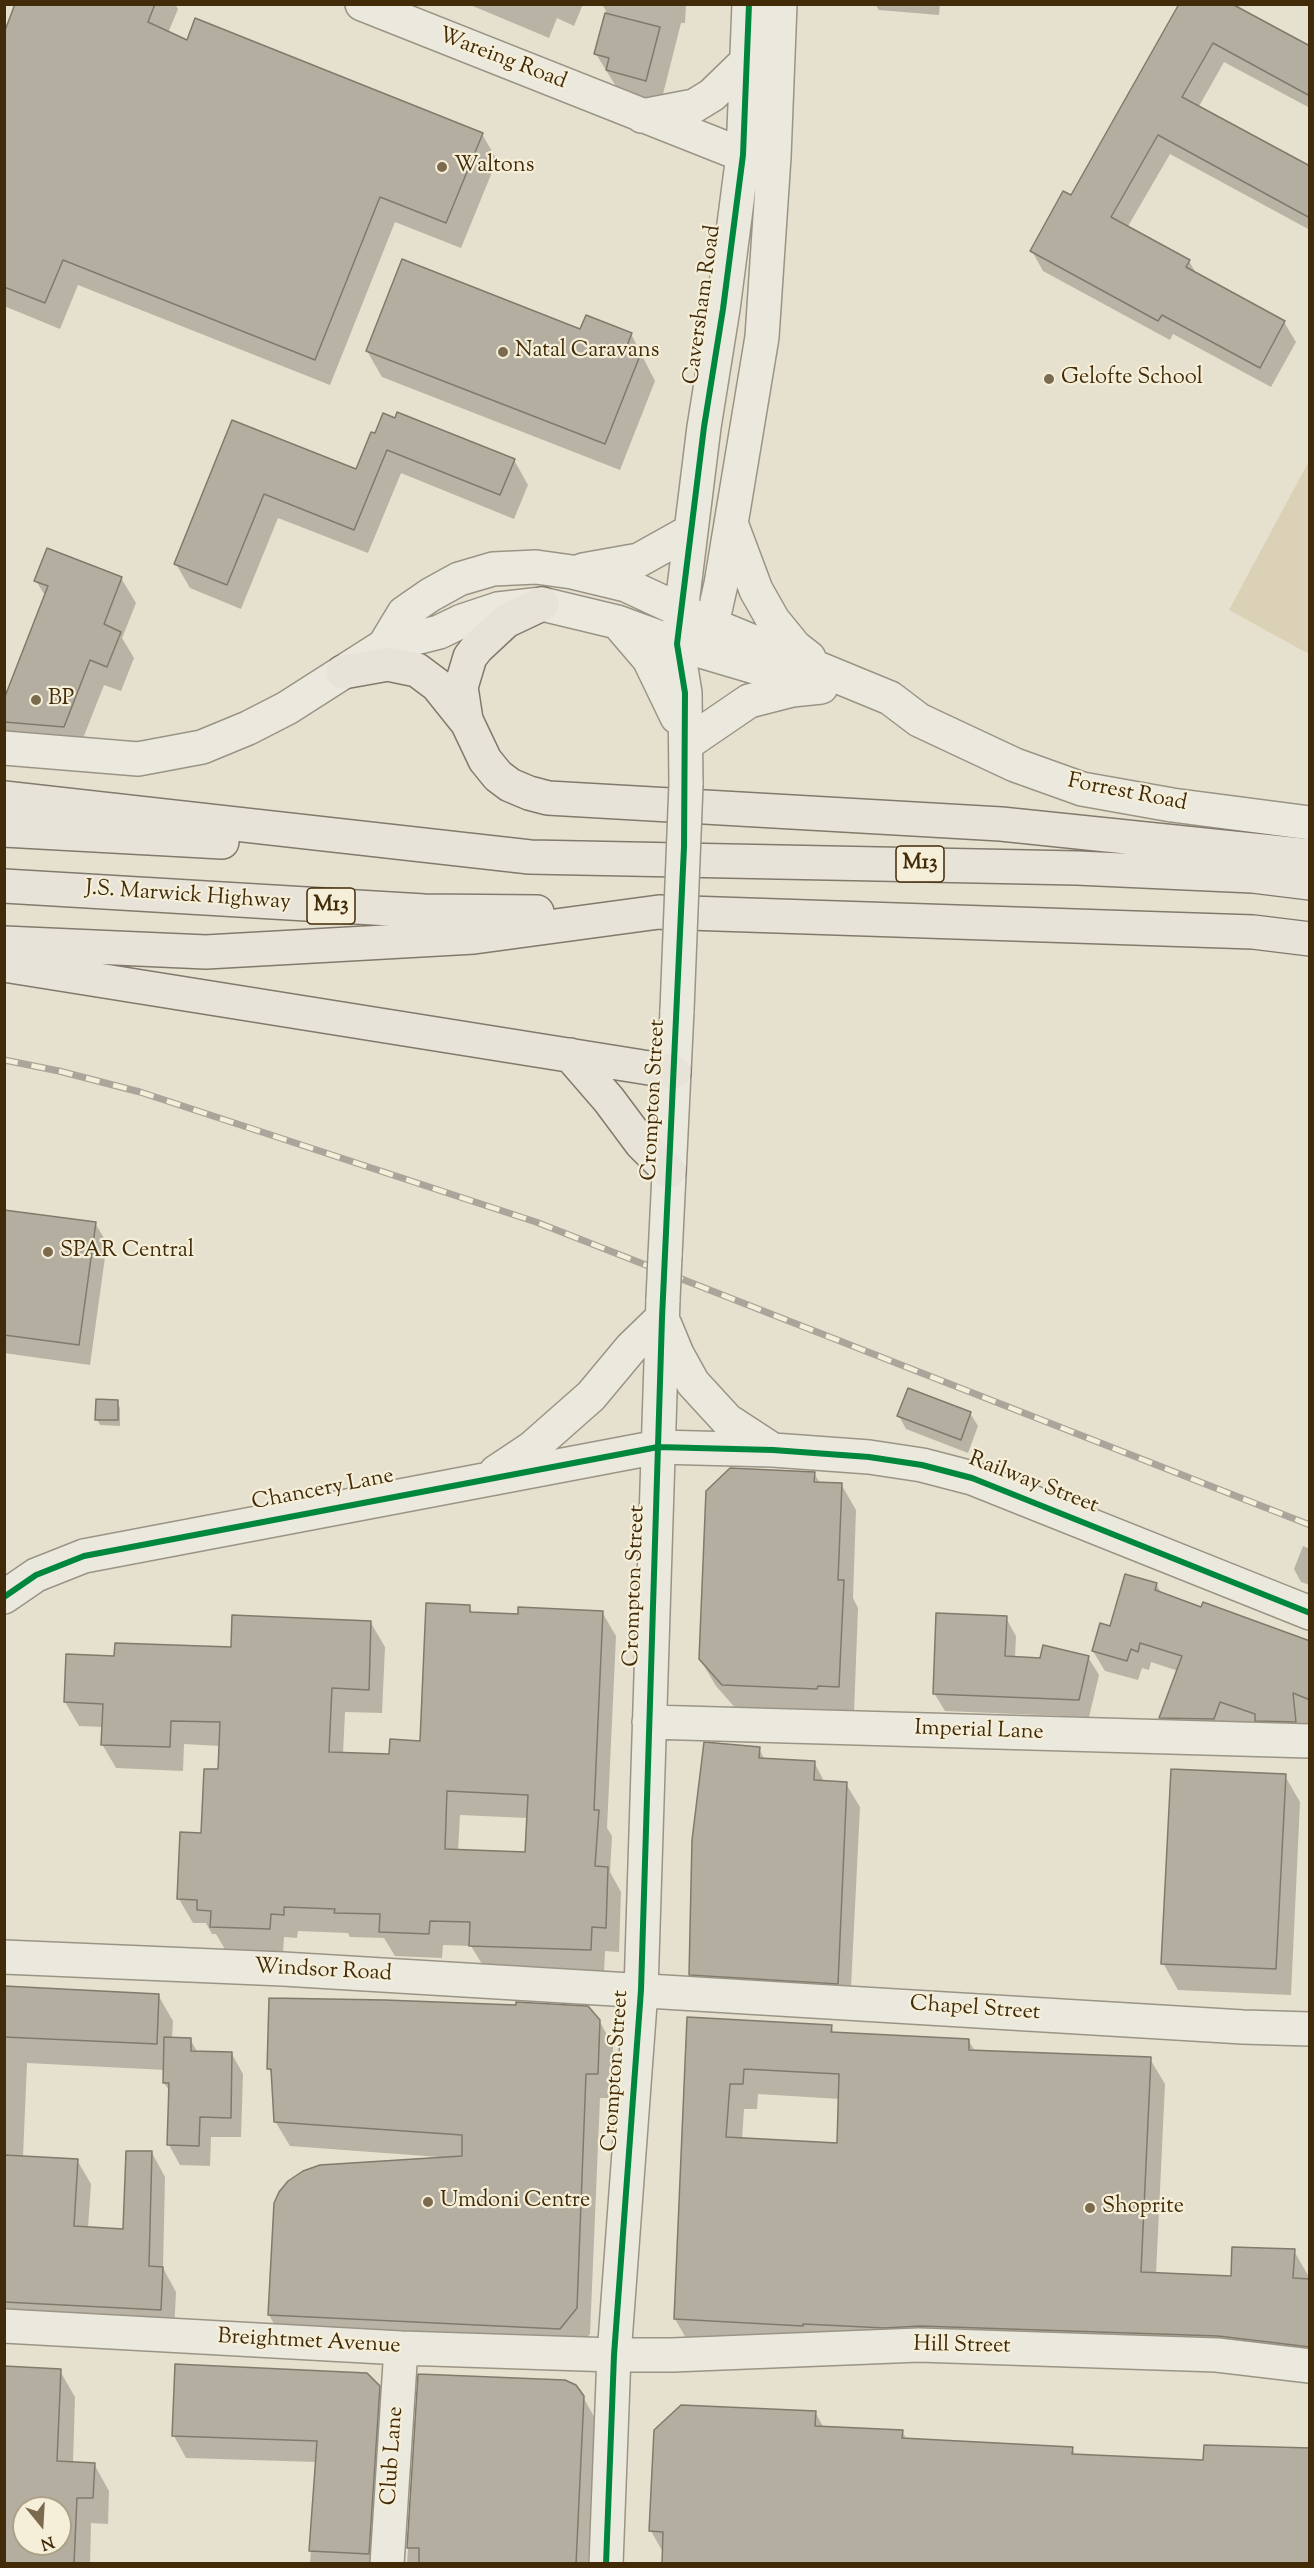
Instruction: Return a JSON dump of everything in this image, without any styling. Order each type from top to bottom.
[{"type":"highway","points":[[465,720],[460,687],[470,657],[506,621],[542,604]]},
{"type":"highway","points":[[343,672],[388,664],[417,670],[437,685],[465,720],[485,760],[498,776],[510,785],[548,798],[1001,824],[1310,856]]},
{"type":"highway","points":[[4,798],[530,857]]},
{"type":"highway","name":"M13","points":[[4,830],[65,835],[530,857],[1077,868],[1253,876],[1310,883]]},
{"type":"highway","name":"J.S. Marwick Highway","points":[[4,886],[424,911],[659,912]]},
{"type":"highway","points":[[4,943],[206,952],[474,937],[659,912]]},
{"type":"highway","name":"M13","points":[[659,912],[1253,932],[1310,939]]},
{"type":"highway","points":[[4,965],[674,1072]]},
{"type":"highway","points":[[570,1055],[642,1143],[669,1186]]},
{"type":"street","name":"Wareing Road","points":[[362,4],[642,116],[758,156]]},
{"type":"street","name":"Caversham Road","points":[[698,640],[721,584],[762,337],[758,156],[746,62],[749,4]]},
{"type":"street","name":"Caversham Road","points":[[681,610],[691,531],[758,156],[780,4]]},
{"type":"street","points":[[642,116],[694,106],[712,95],[746,62]]},
{"type":"street","points":[[617,622],[650,659],[672,702],[686,744],[749,701],[792,690],[821,678],[773,620],[756,590],[730,523]]},
{"type":"street","points":[[384,646],[404,613],[459,579],[493,569],[536,567],[572,572],[639,560],[691,531]]},
{"type":"street","name":"Forrest Road","points":[[572,572],[626,585],[681,610],[698,640],[890,698],[920,720],[1015,765],[1082,789],[1172,805],[1310,823]]},
{"type":"street","points":[[4,748],[138,759],[164,756],[202,747],[248,728],[287,708],[384,646],[440,632],[462,621],[498,609],[542,604],[698,640]]},
{"type":"street","name":"Crompton Street","points":[[606,2564],[614,2355],[640,1990],[662,1309],[686,784],[685,693],[698,640]]},
{"type":"street","points":[[662,1309],[677,1354],[693,1383],[727,1420],[773,1450]]},
{"type":"street","points":[[487,1478],[532,1448],[591,1396],[662,1309]]},
{"type":"street","name":"Railway Street","points":[[658,1447],[773,1450],[869,1457],[922,1465],[972,1478],[1310,1613]]},
{"type":"street","name":"Chancery Lane","points":[[4,1597],[36,1575],[84,1556],[658,1447]]},
{"type":"street","name":"Imperial Lane","points":[[649,1722],[1310,1742]]},
{"type":"street","name":"Windsor Road","points":[[4,1957],[284,1969],[640,1990]]},
{"type":"street","name":"Chapel Street","points":[[640,1990],[1243,2027],[1310,2029]]},
{"type":"street","name":"Breightmet Avenue","points":[[4,2326],[401,2348],[614,2355]]},
{"type":"street","name":"Hill Street","points":[[614,2355],[672,2355],[919,2345],[1217,2355],[1310,2366]]},
{"type":"street","name":"Club Lane","points":[[387,2564],[401,2348]]},
{"type":"shaded area","points":[[1309,461],[1310,654],[1229,610]]},
{"type":"building","points":[[15,4],[155,4],[148,22],[187,40],[195,18],[483,133],[446,223],[380,197],[315,360],[63,260],[45,303],[4,287],[4,33]]},
{"type":"building","points":[[1179,4],[1232,4],[1310,46],[1310,96],[1213,43],[1182,97],[1310,166],[1310,218],[1158,135],[1111,217],[1190,260],[1186,267],[1285,321],[1260,368],[1162,315],[1158,321],[1030,251],[1063,191],[1071,195]]},
{"type":"building","points":[[605,13],[660,27],[646,81],[606,70],[609,58],[594,54]]},
{"type":"building","name":"Natal Caravans","points":[[402,259],[580,329],[586,315],[632,333],[626,348],[641,353],[605,444],[366,351]]},
{"type":"building","points":[[397,412],[515,459],[500,495],[387,450],[354,530],[264,494],[227,585],[174,564],[232,420],[356,469],[371,432],[375,433],[383,413],[395,418]]},
{"type":"building","points":[[47,548],[122,577],[104,624],[121,632],[107,667],[90,660],[64,727],[4,722],[4,699],[48,586],[34,581]]},
{"type":"building","name":"SPAR Central","points":[[4,1210],[96,1222],[79,1345],[4,1335]]},
{"type":"building","points":[[908,1388],[971,1412],[961,1440],[897,1416]]},
{"type":"building","points":[[96,1399],[118,1400],[118,1420],[95,1420]]},
{"type":"building","points":[[730,1468],[815,1472],[814,1482],[842,1483],[838,1580],[844,1580],[839,1687],[818,1686],[817,1689],[722,1685],[699,1659],[706,1491]]},
{"type":"building","points":[[1125,1574],[1157,1583],[1155,1590],[1201,1607],[1203,1602],[1310,1641],[1310,1700],[1293,1693],[1296,1722],[1255,1721],[1255,1714],[1220,1702],[1214,1719],[1159,1718],[1182,1656],[1140,1643],[1138,1652],[1131,1649],[1127,1661],[1092,1651],[1100,1623],[1110,1626]]},
{"type":"building","points":[[426,1603],[470,1605],[470,1612],[518,1614],[518,1607],[603,1611],[594,1810],[599,1810],[595,1866],[608,1867],[606,1928],[592,1927],[591,1950],[469,1946],[470,1922],[430,1921],[429,1934],[379,1932],[380,1914],[334,1913],[335,1909],[284,1907],[284,1915],[271,1914],[270,1929],[210,1927],[211,1911],[197,1910],[197,1900],[177,1899],[180,1832],[201,1833],[204,1769],[218,1769],[220,1722],[171,1721],[170,1747],[101,1745],[103,1704],[64,1702],[66,1654],[114,1656],[115,1643],[231,1647],[232,1615],[371,1621],[369,1690],[332,1688],[329,1752],[389,1754],[390,1739],[420,1741]],"holes":[[[447,1791],[528,1795],[525,1852],[445,1849]]]},
{"type":"building","points":[[936,1613],[1007,1616],[1005,1656],[1040,1658],[1043,1645],[1089,1656],[1079,1700],[933,1694]]},
{"type":"building","points":[[704,1742],[760,1747],[759,1758],[815,1761],[814,1780],[847,1782],[838,1984],[689,1975],[692,1840]]},
{"type":"building","points":[[1171,1769],[1286,1774],[1276,1969],[1161,1964]]},
{"type":"building","points":[[4,1986],[159,1994],[157,2044],[4,2037]]},
{"type":"building","name":"Umdoni Centre","points":[[269,1998],[516,2005],[516,2002],[588,2006],[600,2020],[598,2074],[586,2074],[577,2308],[560,2329],[268,2315],[274,2203],[288,2181],[303,2171],[320,2165],[462,2156],[462,2135],[274,2122],[271,2069],[267,2069]]},
{"type":"building","points":[[687,2017],[832,2025],[831,2032],[969,2039],[969,2050],[1151,2057],[1141,2272],[1231,2276],[1232,2247],[1295,2249],[1293,2278],[1310,2279],[1310,2347],[1218,2336],[920,2326],[885,2328],[803,2324],[803,2326],[674,2319]],"holes":[[[744,2069],[839,2074],[837,2143],[726,2137],[730,2084],[743,2084]]]},
{"type":"building","points":[[164,2037],[191,2038],[191,2051],[232,2052],[231,2118],[200,2117],[199,2146],[167,2145],[169,2083],[163,2083]]},
{"type":"building","points":[[126,2151],[152,2151],[149,2266],[163,2267],[161,2310],[4,2302],[4,2155],[78,2159],[74,2226],[123,2229]]},
{"type":"building","points":[[175,2364],[367,2373],[380,2386],[369,2554],[309,2551],[317,2441],[172,2436]]},
{"type":"building","points":[[4,2366],[61,2369],[57,2461],[95,2463],[93,2498],[77,2498],[74,2564],[4,2564]]},
{"type":"building","points":[[418,2374],[565,2380],[576,2385],[584,2396],[576,2564],[419,2564],[419,2548],[407,2548]]},
{"type":"building","points":[[681,2405],[816,2411],[815,2426],[903,2430],[902,2438],[1073,2447],[1072,2454],[1203,2460],[1204,2445],[1310,2448],[1310,2564],[662,2564],[663,2532],[649,2531],[654,2430]]},
{"type":"railway","points":[[4,1060],[59,1071],[140,1092],[536,1222],[1310,1525]]},
{"type":"cycle path","points":[[606,2564],[614,2355],[641,1990],[662,1318],[684,847],[685,693],[677,644],[704,427],[723,309],[743,155],[749,4]]},
{"type":"cycle path","points":[[4,1597],[36,1575],[84,1556],[658,1447],[773,1450],[869,1457],[922,1465],[972,1478],[1310,1613]]},
{"type":"place","name":"Waltons","points":[[442,167]]},
{"type":"place","name":"Natal Caravans","points":[[503,352]]},
{"type":"place","name":"Gelofte School","points":[[1049,379]]},
{"type":"place","name":"BP","points":[[36,700]]},
{"type":"place","name":"SPAR Central","points":[[48,1252]]},
{"type":"place","name":"Umdoni Centre","points":[[428,2202]]},
{"type":"place","name":"Shoprite","points":[[1090,2208]]}]
